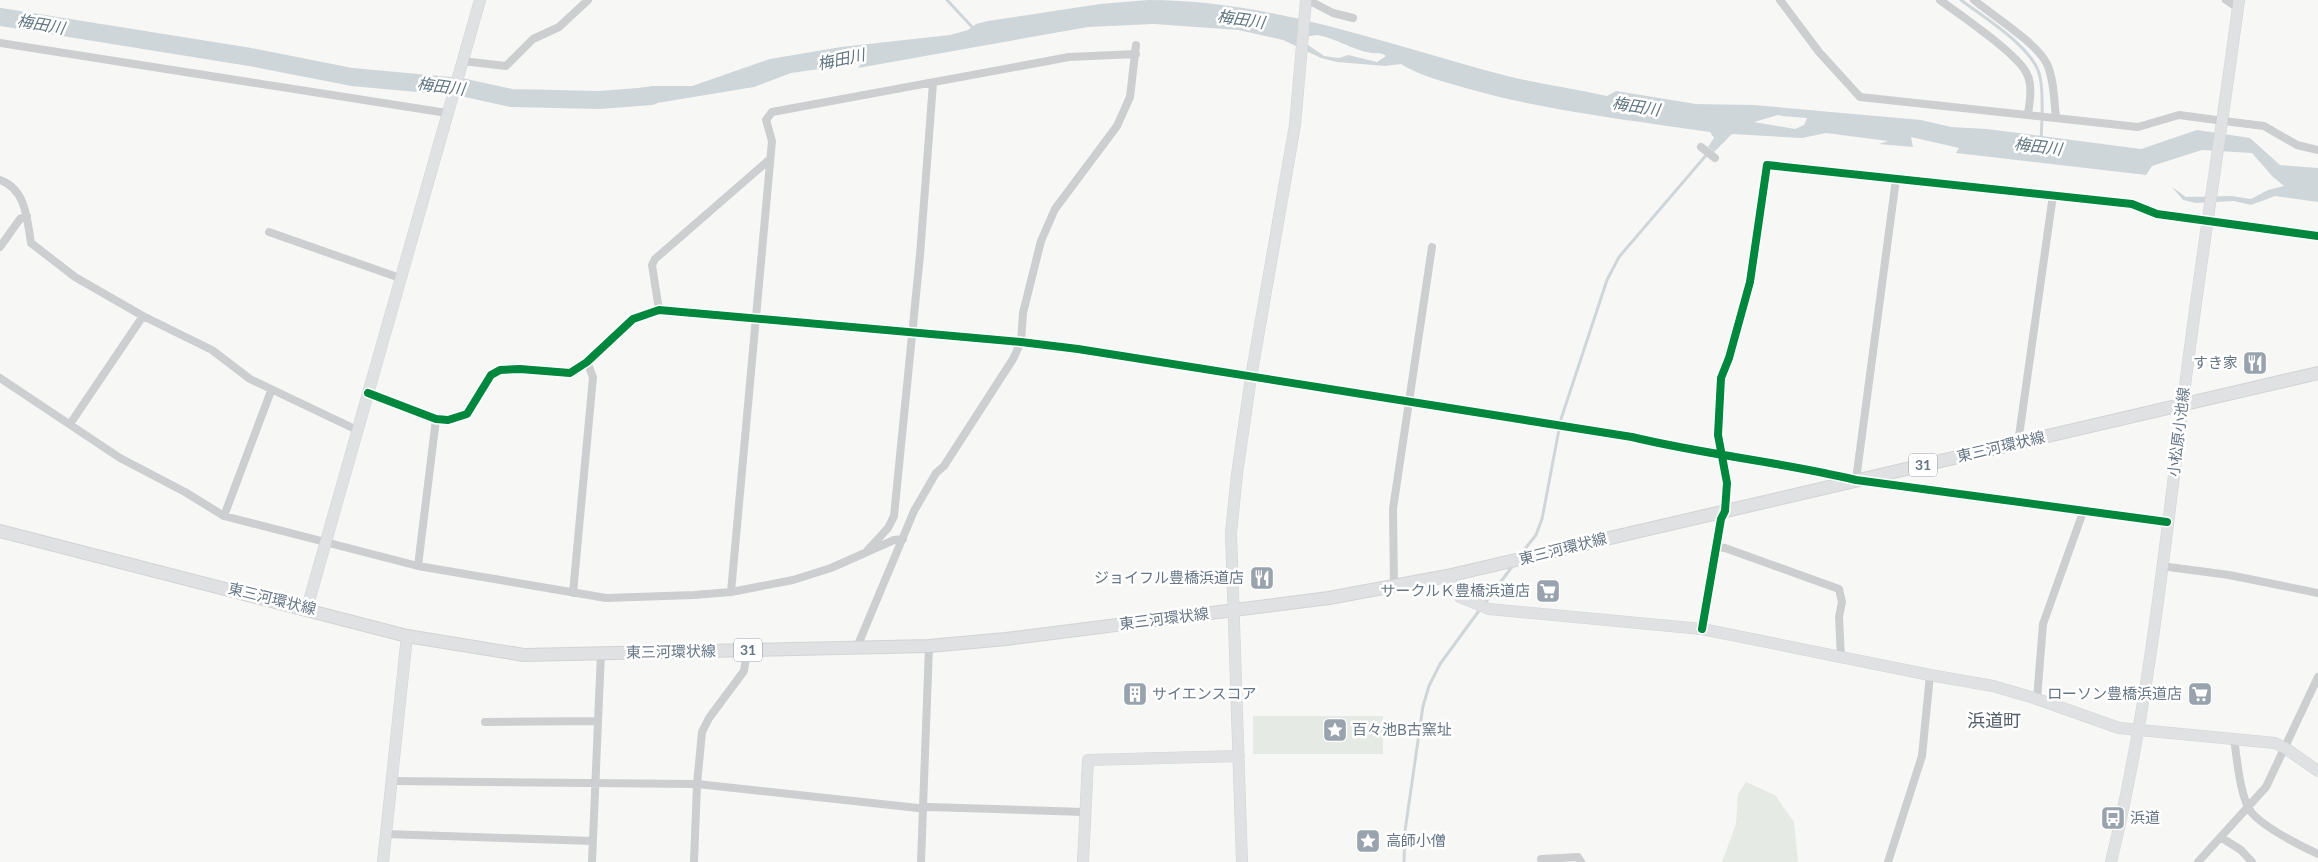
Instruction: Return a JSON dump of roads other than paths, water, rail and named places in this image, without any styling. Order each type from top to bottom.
[{"type":"main road","name":"東三河環状線","points":[[0,530],[307,608],[407,636],[524,655],[929,646],[1006,639],[1329,598],[1394,587],[1504,564],[2318,373]]},
{"type":"street","points":[[307,608],[480,0]]},
{"type":"street","points":[[462,61],[506,66],[533,39],[559,26],[588,0]]},
{"type":"street","points":[[1242,862],[1230,532],[1232,514],[1251,377],[1295,125],[1307,0],[1333,12],[1353,18]]},
{"type":"street","points":[[1780,0],[1819,52],[1860,98],[2032,114],[2138,127],[2179,116],[2223,125],[2264,126],[2297,145],[2318,150]]},
{"type":"street","points":[[1940,0],[2001,48],[2026,72],[2031,88],[2032,114]]},
{"type":"street","points":[[1974,0],[2036,49],[2046,61],[2050,72],[2056,117]]},
{"type":"street","points":[[2226,0],[2238,4]]},
{"type":"street","name":"小松原小池線","points":[[2111,862],[2140,730],[2197,289],[2223,125],[2238,4]]},
{"type":"street","points":[[0,43],[447,113]]},
{"type":"street","points":[[857,648],[914,511],[936,472],[944,466],[1013,359],[1021,342],[1023,313],[1042,241],[1055,208],[1117,126],[1130,97],[1136,45]]},
{"type":"street","points":[[731,592],[754,318],[772,141],[766,120],[772,112],[1069,57],[1136,54]]},
{"type":"street","points":[[864,554],[888,528],[894,516],[920,255],[933,83]]},
{"type":"street","points":[[1701,147],[1715,158]]},
{"type":"street","points":[[659,310],[652,265],[655,259],[770,160]]},
{"type":"street","points":[[1702,629],[1721,519],[1725,511],[1727,483],[1718,435],[1721,378],[1729,358],[1750,282],[1767,165],[2053,194],[2132,204],[2158,214],[2209,216],[2318,236]]},
{"type":"street","points":[[1856,480],[1896,179]]},
{"type":"street","points":[[0,180],[8,183],[20,196],[27,216],[31,243],[75,277],[143,316],[212,350],[250,379],[271,391],[357,430]]},
{"type":"street","points":[[2018,443],[2053,194]]},
{"type":"street","points":[[0,248],[20,219],[27,216]]},
{"type":"street","points":[[269,232],[400,278]]},
{"type":"street","points":[[1394,587],[1393,509],[1432,247]]},
{"type":"street","points":[[368,393],[436,419],[448,420],[467,414],[491,375],[500,370],[520,369],[570,373],[588,362],[633,319],[659,310],[1021,342],[1632,437],[1722,456],[1815,470],[1856,480],[2167,522]]},
{"type":"street","points":[[70,424],[143,316]]},
{"type":"street","points":[[573,593],[593,377],[588,362]]},
{"type":"street","points":[[0,378],[120,458],[185,492],[224,516],[418,566],[606,598],[694,595],[731,592],[793,580],[831,568],[894,540],[903,539]]},
{"type":"street","points":[[224,516],[271,391]]},
{"type":"street","points":[[418,566],[436,419]]},
{"type":"street","points":[[2038,699],[2043,624],[2083,512]]},
{"type":"street","points":[[1717,547],[1725,548],[1840,588],[1842,602],[1839,617],[1841,658]]},
{"type":"street","points":[[2161,566],[2229,575],[2318,593]]},
{"type":"street","points":[[1447,576],[1460,597],[1474,604],[1489,608],[1702,629],[1841,658],[1993,686],[2038,699],[2119,728],[2275,743],[2318,771]]},
{"type":"street","points":[[383,862],[407,636]]},
{"type":"street","points":[[921,862],[929,646]]},
{"type":"street","points":[[694,862],[697,784],[702,732],[709,718],[744,671],[747,650]]},
{"type":"street","points":[[592,862],[601,653]]},
{"type":"street","points":[[1888,862],[1922,756],[1930,675]]},
{"type":"street","points":[[2198,862],[2214,843],[2222,838],[2266,787],[2318,677]]},
{"type":"street","points":[[485,722],[598,721]]},
{"type":"street","points":[[2234,739],[2240,782],[2251,813],[2270,828],[2318,854]]},
{"type":"street","points":[[1083,862],[1088,760],[1239,756]]},
{"type":"street","points":[[392,781],[697,784],[924,808],[929,806],[1084,812]]},
{"type":"street","points":[[386,834],[593,841]]},
{"type":"street","points":[[2222,838],[2241,850],[2252,862]]},
{"type":"street","points":[[1542,862],[1541,859],[1578,857],[1581,862]]},
{"type":"water","points":[[1148,0],[1194,2],[1285,16],[1374,38],[1507,76],[1607,96],[1616,91],[1696,104],[1754,105],[1921,120],[1951,127],[1987,129],[2141,149],[2197,130],[2250,138],[2280,165],[2318,168],[2318,202],[2275,196],[2251,205],[2234,201],[2196,203],[2183,200],[2172,187],[2186,197],[2232,196],[2251,199],[2268,190],[2284,186],[2272,176],[2252,153],[2202,150],[2152,166],[2146,175],[1956,153],[1959,148],[1911,137],[1913,147],[1879,144],[1888,141],[1826,133],[1802,138],[1732,134],[1714,152],[1708,147],[1714,138],[1710,132],[1589,114],[1498,97],[1426,76],[1401,64],[1385,66],[1337,62],[1321,58],[1283,40],[1238,30],[1154,24],[1088,27],[858,68],[862,63],[791,73],[754,87],[645,105],[629,104],[627,90],[652,86],[692,86],[770,59],[841,47],[950,35],[968,30],[976,24],[988,21],[1100,4]],"holes":[[[1317,35],[1364,51],[1386,56],[1377,62],[1348,55],[1339,58],[1324,56],[1298,38]],[[1778,115],[1782,116],[1807,118],[1804,125],[1795,129],[1754,122]]]},
{"type":"waterway","points":[[947,0],[974,29]]},
{"type":"waterway","points":[[1961,0],[2019,44],[2036,66],[2042,92],[2041,139]]},
{"type":"waterway","name":"梅田川","points":[[0,17],[250,57],[352,77],[461,87],[511,98],[599,100],[652,96]]},
{"type":"waterway","points":[[1520,555],[1536,535],[1542,519],[1561,419],[1607,280],[1619,257],[1708,153]]},
{"type":"waterway","points":[[1485,603],[1514,564]]},
{"type":"waterway","points":[[1404,862],[1405,831],[1423,706],[1429,686],[1440,664],[1481,608]]},
{"type":"place","name":"すき家","points":[[2255,363]]},
{"type":"place","name":"ジョイフル豊橋浜道店","points":[[1262,578]]},
{"type":"place","name":"サークルＫ豊橋浜道店","points":[[1548,591]]},
{"type":"place","name":"サイエンスコア","points":[[1135,694]]},
{"type":"place","name":"ローソン豊橋浜道店","points":[[2200,694]]},
{"type":"place","name":"百々池B古窯址","points":[[1335,730]]},
{"type":"place","name":"浜道","points":[[2113,818]]},
{"type":"place","name":"高師小僧","points":[[1368,841]]},
{"type":"district","name":"浜道町","points":[[1994,721]]}]
